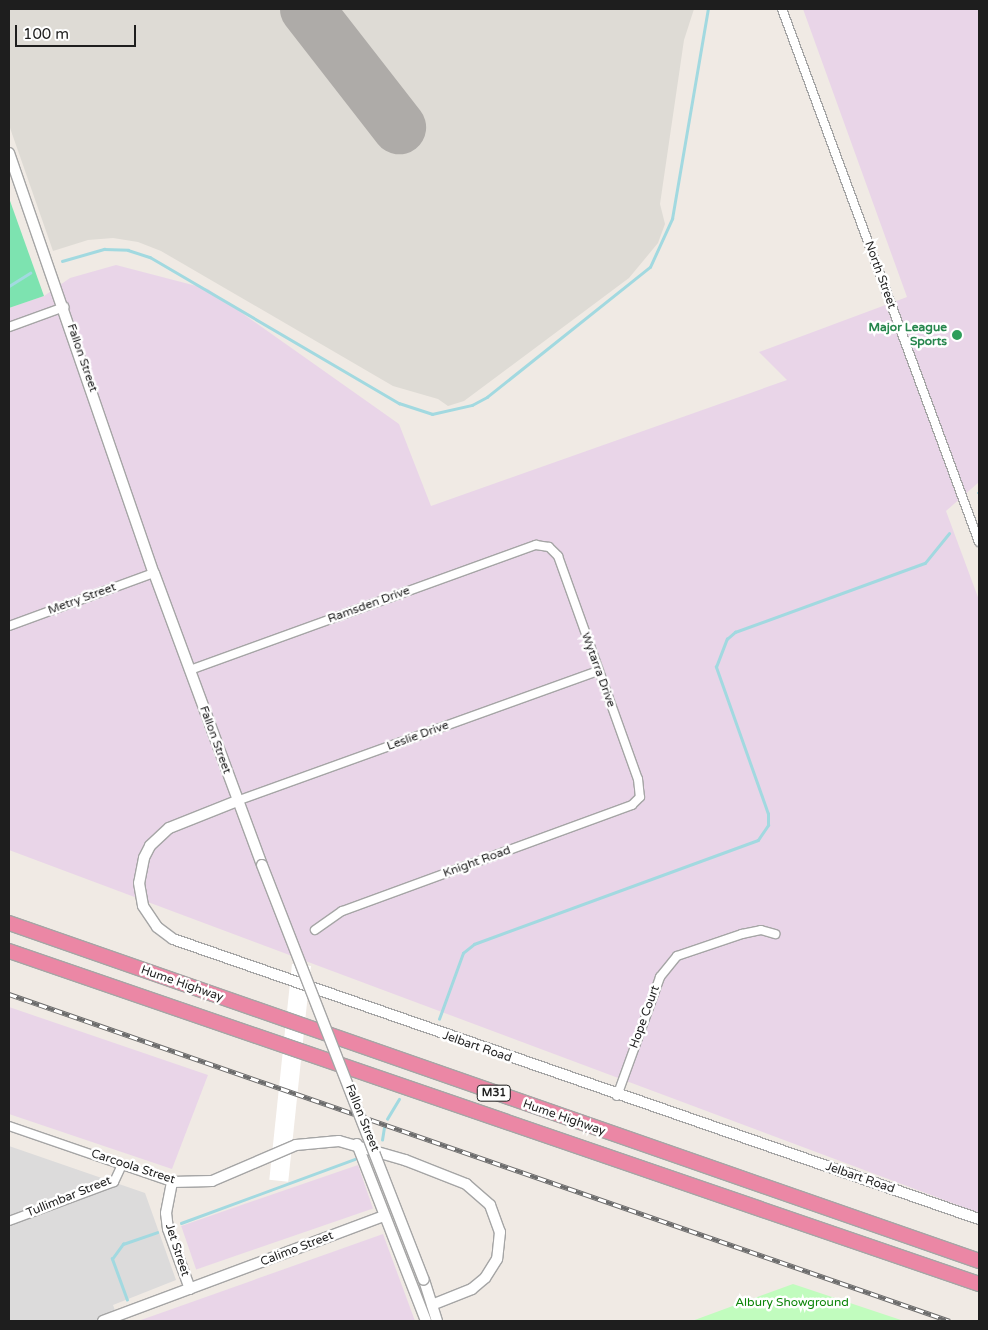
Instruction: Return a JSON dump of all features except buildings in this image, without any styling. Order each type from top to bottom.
[{"type":"highway","name":"Hume Highway","points":[[9,923],[979,1261]]},
{"type":"highway","name":"Hume Highway","points":[[9,951],[979,1284]]},
{"type":"street","name":"North Street","points":[[782,9],[979,542]]},
{"type":"street","name":"Fallon Street","points":[[9,153],[64,307],[154,573],[237,801],[424,1280],[437,1321]]},
{"type":"street","points":[[9,327],[64,307]]},
{"type":"street","name":"Ramsden Drive","points":[[190,670],[536,545],[549,547]]},
{"type":"street","name":"Wytarra Drive","points":[[549,547],[558,556],[638,779],[640,797]]},
{"type":"street","name":"Metry Street","points":[[9,626],[154,573]]},
{"type":"street","name":"Leslie Drive","points":[[237,801],[598,671]]},
{"type":"street","name":"Knight Road","points":[[315,930],[342,911],[632,805],[640,797]]},
{"type":"street","name":"Jelbart Road","points":[[237,801],[169,828],[150,846],[140,872],[141,894],[150,918],[164,933],[198,949],[617,1096],[979,1219]]},
{"type":"street","name":"Hope Court","points":[[617,1096],[660,977],[677,956],[752,932],[761,930],[776,934]]},
{"type":"street","name":"Carcoola Street","points":[[9,1126],[172,1182],[212,1181],[296,1145],[318,1141],[357,1144],[466,1184],[480,1193],[493,1211],[500,1244],[497,1259],[489,1272],[465,1293],[432,1305]]},
{"type":"street","points":[[357,1144],[426,1321]]},
{"type":"street","name":"Tullimbar Street","points":[[9,1221],[114,1182],[122,1165]]},
{"type":"street","name":"Jet Street","points":[[172,1182],[167,1195],[168,1230],[190,1289]]},
{"type":"street","name":"Calimo Street","points":[[104,1321],[384,1216]]},
{"type":"shaded area","points":[[9,9],[694,9],[684,40],[660,204],[665,224],[658,243],[629,278],[464,401],[448,406],[438,399],[393,386],[161,251],[138,242],[113,238],[88,240],[53,251],[9,125]]},
{"type":"shaded area","points":[[803,9],[979,9],[979,482],[946,511],[979,600],[979,1213],[9,850],[9,308],[44,296],[70,278],[116,265],[208,289],[399,424],[431,506],[787,380],[759,352],[907,297]]},
{"type":"shaded area","points":[[9,1007],[208,1075],[172,1169],[9,1114]]},
{"type":"shaded area","points":[[9,1146],[145,1193],[176,1280],[113,1305],[119,1321],[9,1321]]},
{"type":"shaded area","points":[[358,1165],[373,1208],[196,1269],[181,1226]]},
{"type":"shaded area","points":[[383,1234],[415,1321],[141,1321],[141,1320]]},
{"type":"green space","points":[[9,198],[44,296],[9,308]]},
{"type":"green space","name":"Albury Showground","points":[[793,1284],[904,1321],[692,1321]]},
{"type":"pier","points":[[292,964],[311,966],[288,1182],[269,1180]]},
{"type":"waterway","points":[[62,261],[104,249],[128,250],[150,257],[399,403],[432,414],[472,405],[487,397],[650,267],[672,219],[708,9]]},
{"type":"waterway","points":[[9,286],[30,273]]},
{"type":"waterway","points":[[439,1019],[463,953],[474,944],[758,840],[768,825],[768,814],[716,667],[727,639],[735,632],[925,563],[949,533]]},
{"type":"waterway","points":[[387,1119],[399,1099]]},
{"type":"waterway","points":[[382,1140],[384,1128]]},
{"type":"waterway","points":[[181,1223],[355,1159]]},
{"type":"waterway","points":[[127,1300],[112,1259],[123,1244],[157,1232]]},
{"type":"runway","points":[[307,9],[399,127]]},
{"type":"railway","points":[[9,994],[950,1321]]},
{"type":"place","name":"Major League Sports","points":[[957,335]]}]
